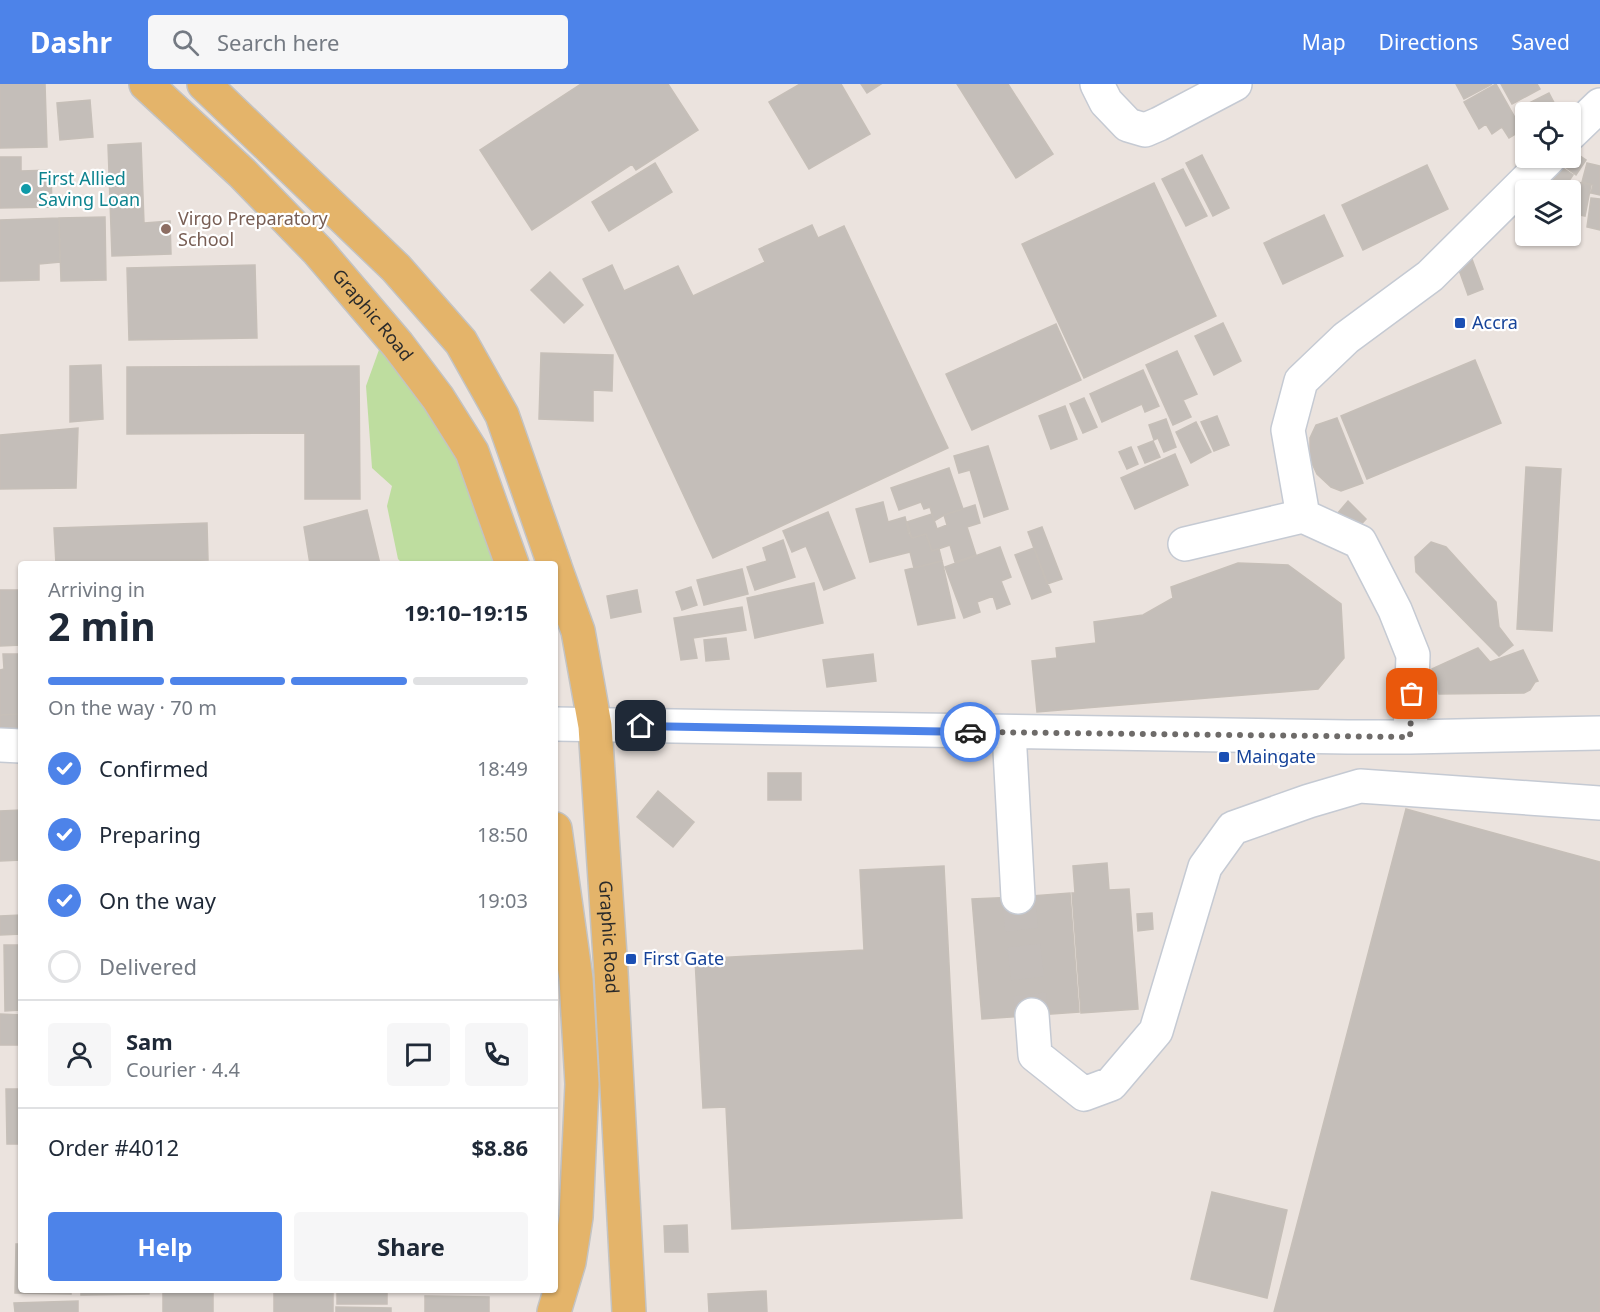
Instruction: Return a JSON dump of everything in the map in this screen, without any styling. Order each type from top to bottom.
[{"type":"main road","name":"Graphic Road","points":[[146,84],[242,173],[318,251],[398,345],[438,398],[472,452],[511,561]]},
{"type":"main road","name":"Graphic Road","points":[[204,84],[396,268],[461,342],[502,415],[552,561]]},
{"type":"main road","name":"Graphic Road","points":[[558,577],[578,631],[595,726],[612,972],[629,1312]]},
{"type":"main road","name":"Graphic Road","points":[[554,1312],[569,1262],[576,1217],[582,1084],[576,979],[558,850]]},
{"type":"street","points":[[1097,84],[1106,102],[1128,125],[1145,130],[1235,84]]},
{"type":"street","points":[[1581,123],[1600,105]]},
{"type":"street","points":[[1303,516],[1288,430],[1301,381],[1346,338],[1430,276],[1539,168]]},
{"type":"street","points":[[1185,544],[1303,516],[1360,542],[1395,610],[1413,655],[1410,737]]},
{"type":"street","points":[[558,724],[1410,737],[1600,733]]},
{"type":"street","points":[[1009,732],[1018,897]]},
{"type":"street","points":[[0,745],[18,746]]},
{"type":"street","points":[[1032,1015],[1035,1055],[1084,1094],[1111,1084],[1156,1030],[1205,867],[1233,828],[1360,786],[1600,803]]},
{"type":"green space","points":[[380,347],[423,395],[461,460],[492,554],[492,561],[400,561],[398,559],[387,506],[392,486],[372,468],[366,386]]},
{"type":"building","points":[[0,84],[45,84],[47,147],[0,148]]},
{"type":"building","points":[[581,84],[668,84],[698,130],[636,170],[632,164],[532,230],[480,150]]},
{"type":"building","points":[[800,84],[841,84],[870,134],[809,169],[769,102]]},
{"type":"building","points":[[861,84],[881,84],[867,93]]},
{"type":"building","points":[[957,84],[1008,84],[1053,154],[1016,178]]},
{"type":"building","points":[[1456,84],[1492,84],[1464,99]]},
{"type":"building","points":[[1496,84],[1515,118],[1515,134],[1509,138],[1502,127],[1492,134],[1486,124],[1479,129],[1464,102]]},
{"type":"building","points":[[1501,84],[1537,84],[1540,89],[1512,104]]},
{"type":"building","points":[[1549,93],[1554,102],[1531,102]]},
{"type":"building","points":[[90,100],[93,137],[60,140],[57,103]]},
{"type":"building","points":[[141,143],[144,223],[170,221],[171,254],[112,256],[108,145]]},
{"type":"building","points":[[1202,155],[1229,208],[1213,216],[1186,163]]},
{"type":"building","name":"First Allied Saving Loan","points":[[0,157],[21,157],[21,171],[51,170],[52,207],[0,208]]},
{"type":"building","points":[[1581,157],[1586,160],[1581,168]]},
{"type":"building","points":[[655,163],[672,192],[609,231],[592,202]]},
{"type":"building","points":[[1587,163],[1600,166],[1600,195],[1591,193],[1593,185],[1582,182]]},
{"type":"building","points":[[1427,165],[1448,209],[1363,250],[1342,205]]},
{"type":"building","points":[[1546,168],[1563,168],[1573,175],[1570,180],[1538,180]]},
{"type":"building","points":[[1567,168],[1581,168],[1576,175]]},
{"type":"building","points":[[1183,169],[1207,216],[1186,226],[1162,179]]},
{"type":"building","points":[[1154,183],[1216,316],[1084,378],[1022,244]]},
{"type":"building","points":[[1581,183],[1591,185],[1585,216],[1581,215]]},
{"type":"building","points":[[1591,198],[1600,199],[1600,230],[1587,227]]},
{"type":"building","points":[[1324,215],[1343,256],[1283,284],[1264,243]]},
{"type":"building","points":[[105,217],[106,280],[61,281],[59,218]]},
{"type":"building","points":[[59,218],[60,262],[39,264],[39,280],[0,281],[0,220]]},
{"type":"building","points":[[812,225],[818,238],[844,226],[948,448],[713,558],[583,279],[612,265],[624,291],[678,266],[693,296],[765,262],[759,249]]},
{"type":"building","points":[[1469,251],[1483,289],[1468,295],[1454,256]]},
{"type":"building","points":[[255,265],[257,338],[129,340],[127,268]]},
{"type":"building","points":[[550,272],[583,305],[564,323],[531,290]]},
{"type":"building","points":[[1223,323],[1241,361],[1214,375],[1195,336]]},
{"type":"building","points":[[1056,324],[1081,380],[972,430],[946,374]]},
{"type":"building","points":[[1177,351],[1197,394],[1183,400],[1191,417],[1173,425],[1146,365]]},
{"type":"building","points":[[541,353],[613,355],[612,391],[593,390],[593,421],[539,419]]},
{"type":"building","points":[[1475,360],[1501,423],[1367,479],[1341,416]]},
{"type":"building","points":[[101,365],[103,419],[70,422],[70,366]]},
{"type":"building","points":[[359,366],[360,499],[305,499],[305,433],[127,434],[127,367]]},
{"type":"building","points":[[1143,370],[1159,406],[1145,412],[1142,404],[1102,422],[1090,394]]},
{"type":"building","points":[[1084,398],[1097,427],[1083,433],[1070,404]]},
{"type":"building","points":[[1065,406],[1077,439],[1051,449],[1039,416]]},
{"type":"building","points":[[1217,416],[1229,445],[1214,451],[1201,422]]},
{"type":"building","points":[[1337,418],[1363,483],[1341,491],[1331,487],[1317,474],[1310,459],[1310,438],[1316,425]]},
{"type":"building","points":[[1166,419],[1176,447],[1164,452],[1158,438],[1154,440],[1149,425]]},
{"type":"building","points":[[1196,422],[1211,452],[1191,463],[1176,432]]},
{"type":"building","points":[[78,428],[76,488],[0,489],[0,435]]},
{"type":"building","points":[[1153,441],[1160,457],[1145,463],[1138,447]]},
{"type":"building","points":[[988,446],[1008,509],[984,517],[970,470],[959,473],[954,456]]},
{"type":"building","points":[[1131,447],[1138,464],[1127,469],[1119,452]]},
{"type":"building","points":[[1175,454],[1188,485],[1135,509],[1121,478]]},
{"type":"building","points":[[1526,467],[1561,469],[1552,631],[1517,629]]},
{"type":"building","points":[[949,468],[963,509],[934,521],[930,507],[924,509],[921,502],[899,510],[891,488]]},
{"type":"building","points":[[1348,501],[1366,519],[1355,531],[1337,514]]},
{"type":"building","points":[[883,502],[888,522],[905,517],[912,538],[926,534],[932,551],[939,549],[942,561],[914,568],[910,552],[870,562],[856,509]]},
{"type":"building","points":[[975,505],[980,523],[967,527],[976,555],[955,562],[950,545],[932,551],[926,534],[912,538],[907,522],[932,514],[937,529],[947,525],[944,515]]},
{"type":"building","points":[[367,510],[379,561],[310,561],[304,527]]},
{"type":"building","points":[[828,512],[855,578],[824,590],[806,546],[792,552],[783,531]]},
{"type":"building","points":[[207,523],[208,560],[56,561],[54,528]]},
{"type":"building","points":[[1042,527],[1062,579],[1047,584],[1028,532]]},
{"type":"building","points":[[783,540],[795,577],[755,590],[747,567],[767,561],[763,548]]},
{"type":"building","points":[[1431,542],[1446,547],[1496,602],[1499,627],[1513,645],[1499,656],[1416,572],[1415,557]]},
{"type":"building","points":[[1000,547],[1011,577],[1001,581],[1010,604],[997,609],[993,596],[977,602],[980,612],[964,618],[945,567]]},
{"type":"building","points":[[1034,548],[1051,592],[1032,599],[1015,555]]},
{"type":"building","points":[[942,561],[955,618],[918,625],[905,570]]},
{"type":"building","points":[[1238,563],[1288,565],[1341,604],[1344,658],[1318,689],[1037,712],[1032,661],[1057,658],[1056,648],[1096,643],[1094,622],[1143,615],[1173,598],[1171,587]]},
{"type":"building","points":[[742,569],[748,594],[704,605],[697,580]]},
{"type":"building","points":[[814,583],[823,623],[755,638],[747,598]]},
{"type":"building","points":[[691,587],[697,605],[682,610],[676,592]]},
{"type":"building","points":[[0,590],[18,590],[18,645],[0,646]]},
{"type":"building","points":[[637,590],[641,612],[611,618],[607,596]]},
{"type":"building","points":[[742,607],[746,630],[693,638],[697,658],[681,660],[674,618]]},
{"type":"building","points":[[726,638],[729,659],[706,661],[704,640]]},
{"type":"building","points":[[1478,648],[1490,662],[1523,650],[1538,681],[1524,693],[1439,694],[1432,669]]},
{"type":"building","points":[[3,654],[18,654],[18,714],[0,715],[0,670],[4,669]]},
{"type":"building","points":[[873,654],[876,681],[827,687],[823,660]]},
{"type":"building","points":[[18,714],[18,738],[0,739],[0,715]]},
{"type":"building","points":[[768,773],[801,773],[801,800],[768,800]]},
{"type":"building","points":[[658,791],[694,822],[673,847],[637,817]]},
{"type":"building","points":[[1406,809],[1600,862],[1600,1312],[1274,1312]]},
{"type":"building","points":[[18,810],[18,860],[0,861],[0,811]]},
{"type":"building","points":[[1107,863],[1109,890],[1129,889],[1138,1009],[1081,1013],[1072,893],[1075,893],[1073,866]]},
{"type":"building","points":[[944,866],[962,1218],[732,1229],[726,1107],[703,1108],[695,959],[864,950],[860,870]]},
{"type":"building","points":[[1070,893],[1079,1012],[982,1019],[972,899]]},
{"type":"building","points":[[1152,913],[1153,929],[1138,931],[1137,914]]},
{"type":"building","points":[[18,915],[18,934],[0,935],[0,916]]},
{"type":"building","points":[[4,945],[18,945],[18,1010],[5,1011]]},
{"type":"building","points":[[0,1014],[18,1015],[18,1045],[0,1045]]},
{"type":"building","points":[[6,1089],[18,1089],[18,1144],[7,1144]]},
{"type":"building","points":[[1212,1192],[1287,1210],[1267,1298],[1191,1279]]},
{"type":"building","points":[[687,1225],[688,1252],[665,1252],[664,1226]]},
{"type":"building","points":[[16,1244],[18,1244],[18,1293],[71,1294],[15,1293]]},
{"type":"building","points":[[766,1291],[767,1312],[709,1312],[708,1294]]},
{"type":"building","points":[[81,1293],[149,1293],[149,1294],[81,1295]]},
{"type":"building","points":[[163,1293],[213,1293],[213,1312],[163,1312]]},
{"type":"building","points":[[274,1293],[333,1293],[333,1312],[274,1312]]},
{"type":"building","points":[[337,1293],[387,1293],[387,1304],[337,1304]]},
{"type":"building","points":[[425,1296],[489,1297],[489,1312],[425,1312]]},
{"type":"building","points":[[78,1301],[78,1312],[15,1312],[14,1303]]},
{"type":"building","points":[[336,1307],[391,1308],[391,1312],[336,1312]]},
{"type":"tunnel","points":[[1018,897],[1032,1015]]},
{"type":"way so far","points":[[970,732],[1410,737],[1412,694]]},
{"type":"place","name":"First Allied Saving Loan","points":[[26,189]]},
{"type":"place","name":"Virgo Preparatory School","points":[[166,229]]},
{"type":"place","name":"Accra","points":[[1460,323]]},
{"type":"place","name":"Maingate","points":[[1224,757]]},
{"type":"place","name":"First Gate","points":[[631,959]]},
{"type":"route","points":[[641,726],[970,732]]}]
